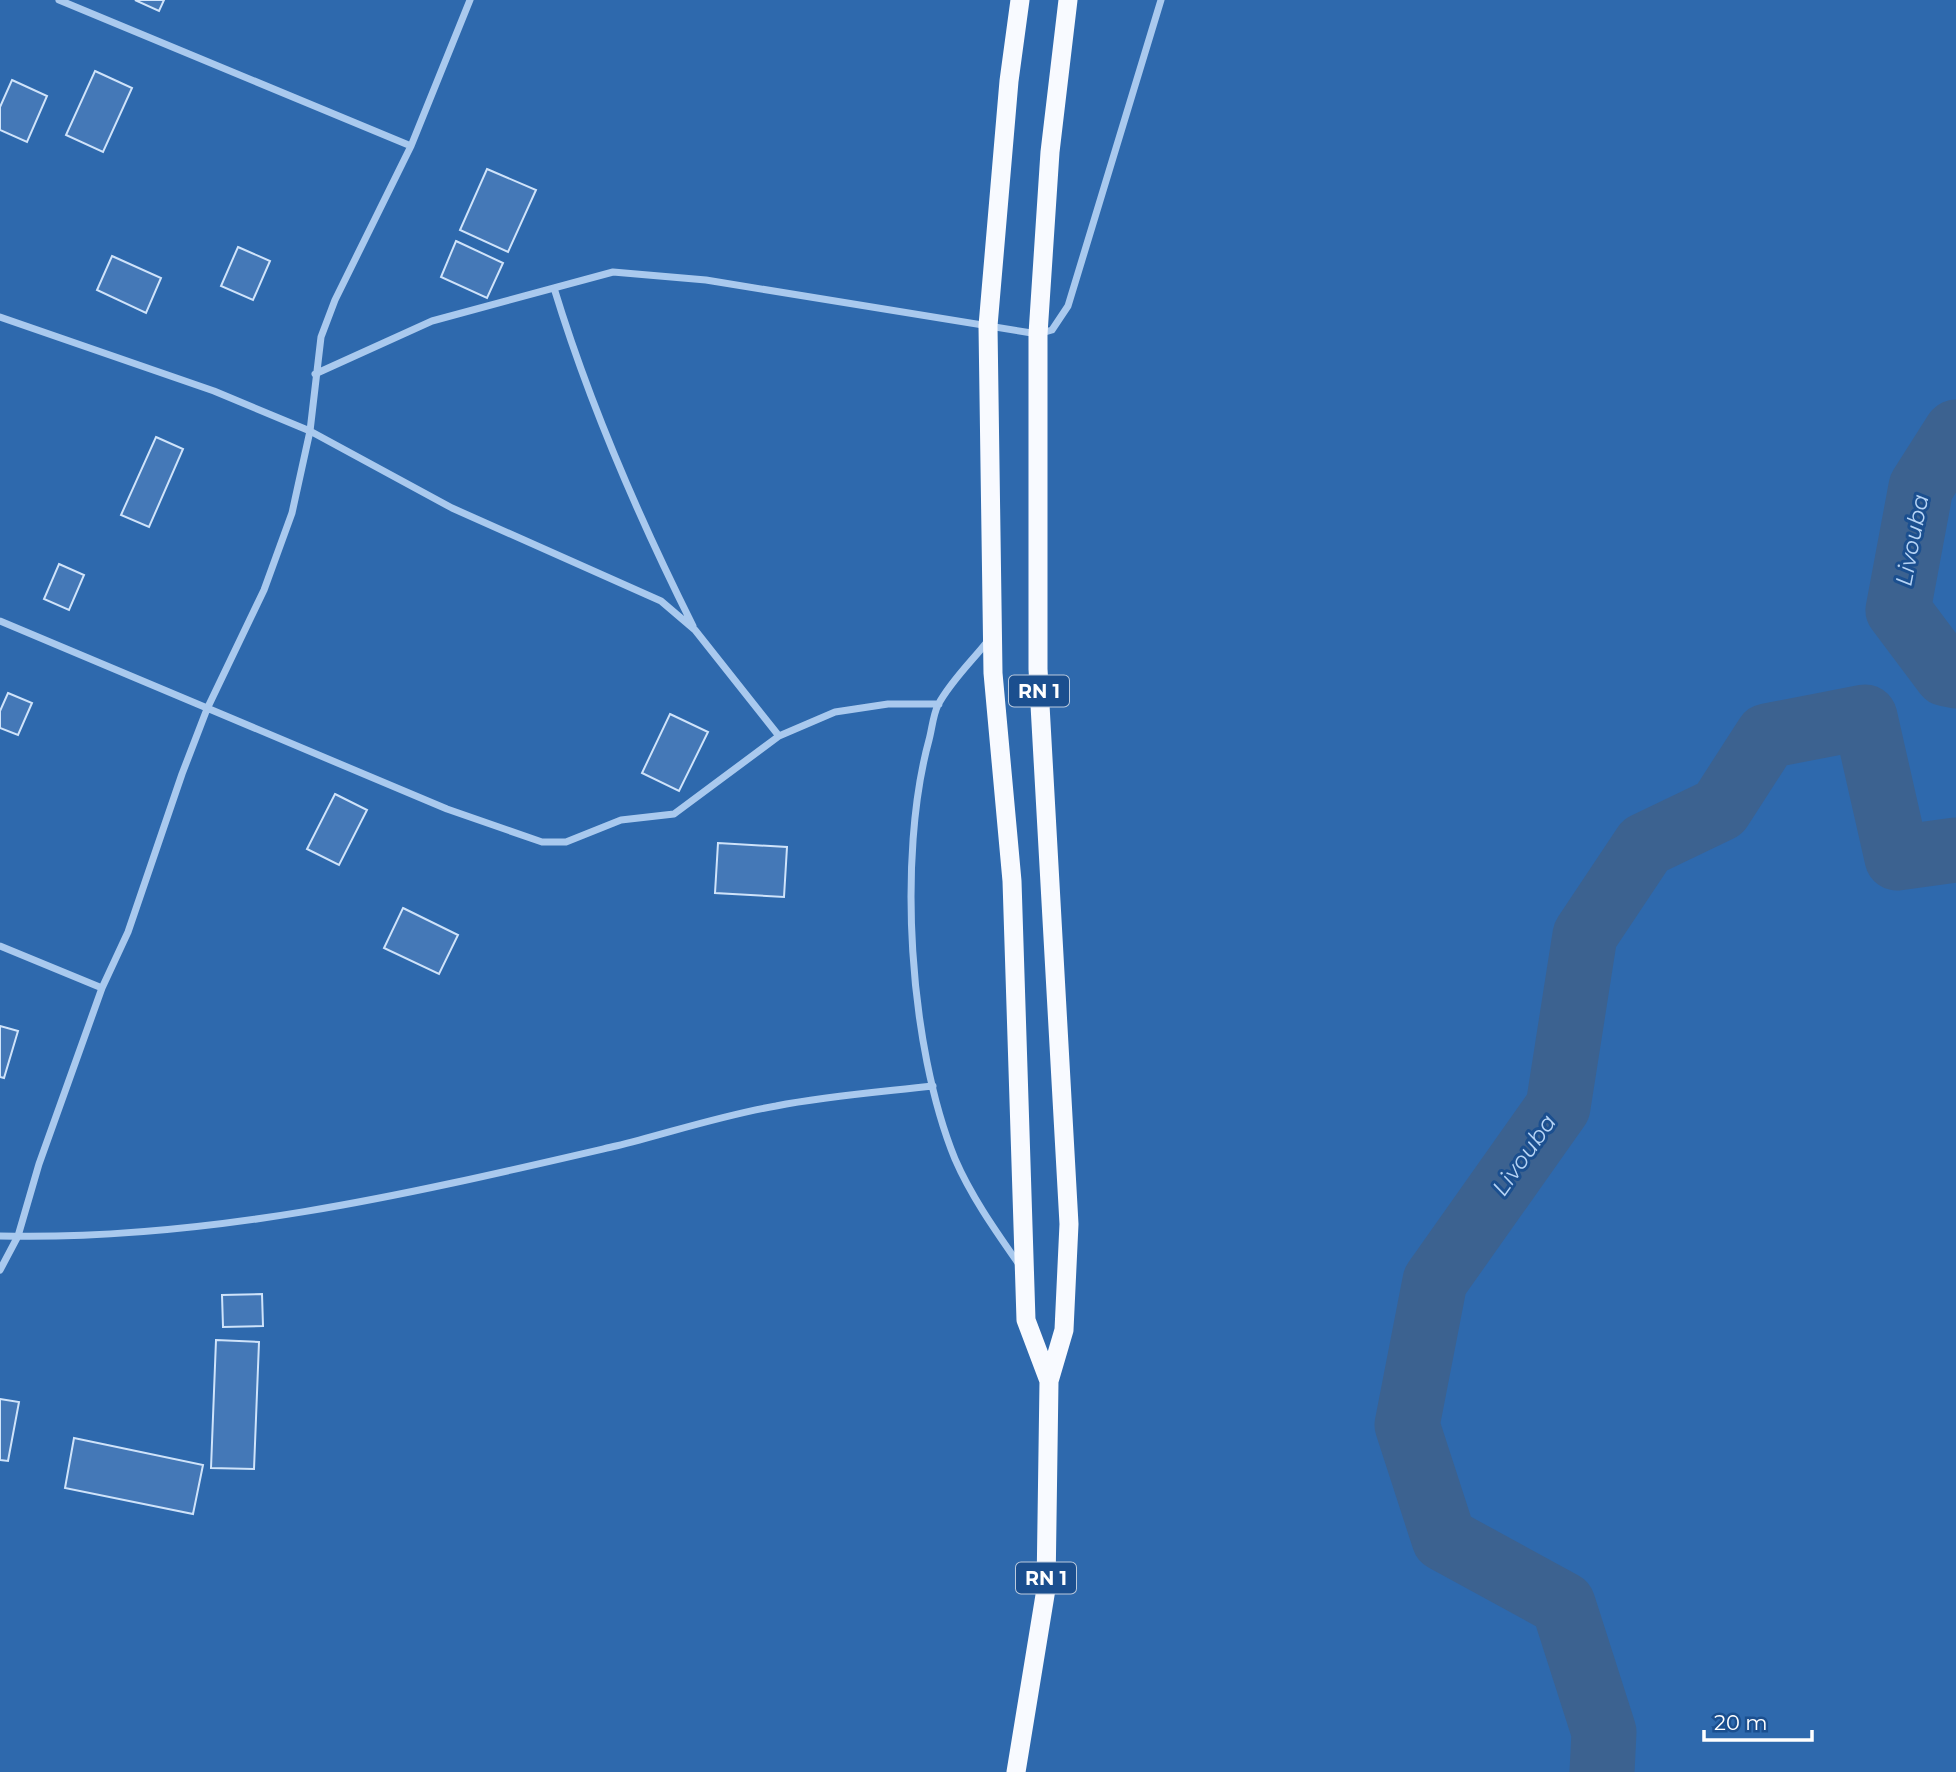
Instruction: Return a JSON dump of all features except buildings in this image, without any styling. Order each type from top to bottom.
[{"type":"highway","name":"RN 1","points":[[1020,0],[1009,81],[988,326],[992,636],[1012,881],[1026,1320],[1049,1381]]},
{"type":"highway","name":"RN 1","points":[[1016,1772],[1046,1589],[1049,1381],[1064,1330],[1069,1224],[1038,669],[1038,334],[1050,152],[1068,0]]},
{"type":"street","points":[[59,0],[411,146]]},
{"type":"street","points":[[0,1270],[18,1236],[39,1164],[102,988],[128,932],[153,851],[207,709],[264,590],[292,513],[310,431],[321,337],[335,300],[411,146],[470,0]]},
{"type":"street","points":[[315,374],[432,321],[614,272],[692,279],[1038,334],[1052,330],[1068,306],[1161,0]]},
{"type":"street","points":[[554,288],[600,424],[640,520],[695,630]]},
{"type":"street","points":[[0,317],[214,391],[310,431],[453,508],[661,601],[695,630],[779,736]]},
{"type":"street","points":[[0,621],[447,809],[542,842],[566,842],[621,820],[674,814],[779,736],[835,712],[888,704],[939,705]]},
{"type":"street","points":[[992,636],[939,705],[918,778],[911,902],[919,1007],[933,1086],[955,1158],[982,1212],[1024,1271]]},
{"type":"street","points":[[0,946],[102,988]]},
{"type":"street","points":[[0,1236],[99,1235],[207,1228],[294,1215],[439,1187],[775,1106],[933,1086]]},
{"type":"shaded area","points":[[0,0],[1956,0],[1956,1772],[0,1772]]},
{"type":"waterway","name":"Livouba","points":[[1956,432],[1921,487],[1898,610],[1946,674],[1956,676]]},
{"type":"waterway","name":"Livouba","points":[[1602,1772],[1604,1732],[1563,1604],[1444,1539],[1407,1425],[1435,1281],[1558,1107],[1585,935],[1645,845],[1720,809],[1767,736],[1865,717],[1897,858],[1956,850]]}]
